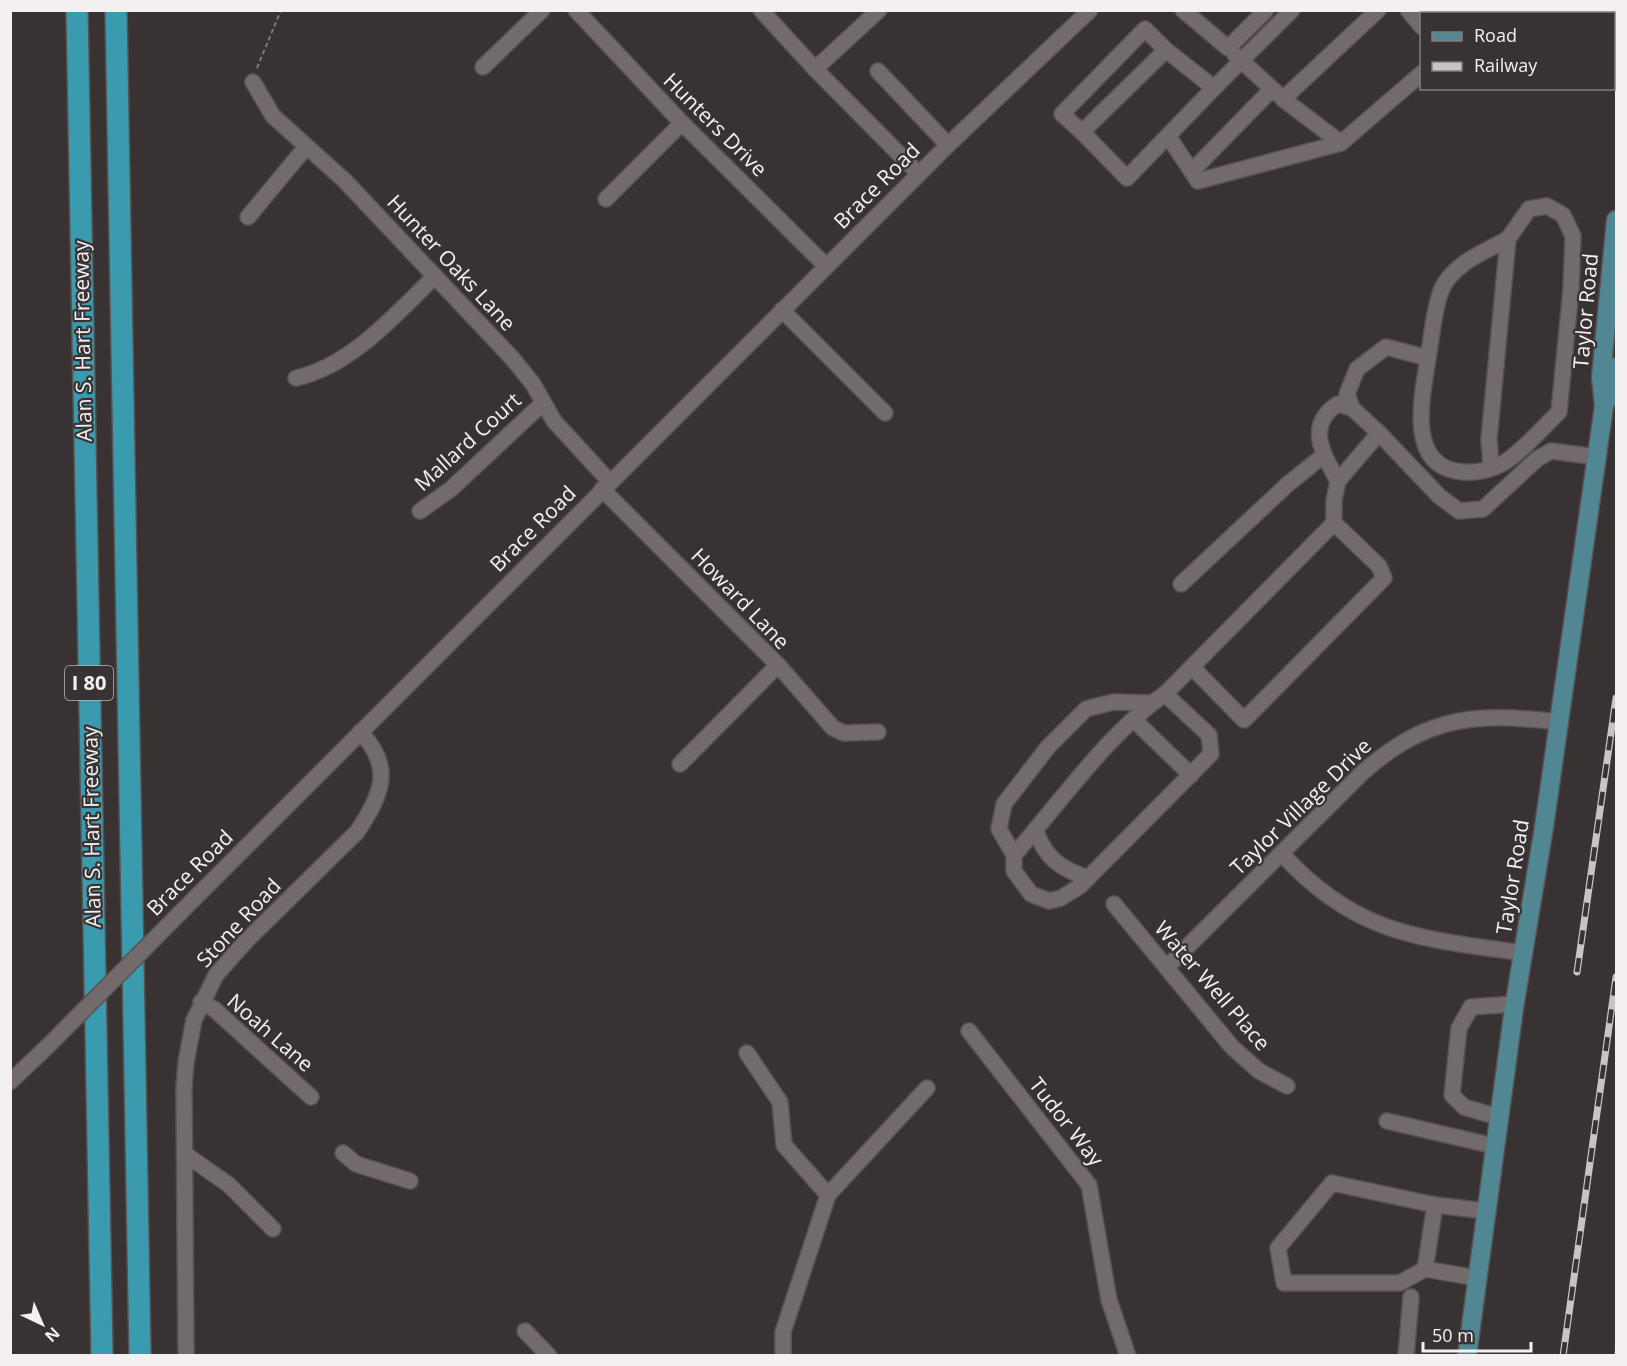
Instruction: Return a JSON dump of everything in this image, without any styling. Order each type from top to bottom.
[{"type":"highway","name":"Alan S. Hart Freeway","points":[[77,10],[102,1356]]},
{"type":"highway","name":"Alan S. Hart Freeway","points":[[116,10],[140,1356]]},
{"type":"main road","name":"Taylor Road","points":[[1467,1356],[1514,1004],[1559,722],[1604,406],[1601,377],[1617,220]]},
{"type":"main road","name":"Taylor Road","points":[[1604,406],[1614,382],[1617,367]]},
{"type":"street","points":[[483,67],[542,10]]},
{"type":"street","name":"Hunters Drive","points":[[576,10],[682,123],[826,266]]},
{"type":"street","points":[[761,10],[815,69],[919,174]]},
{"type":"street","points":[[815,69],[879,10]]},
{"type":"street","name":"Brace Road","points":[[10,1082],[826,266],[948,145],[1090,10]]},
{"type":"street","points":[[1183,10],[1278,94],[1341,143]]},
{"type":"street","points":[[1228,48],[1266,10]]},
{"type":"street","points":[[1215,88],[1166,50],[1144,29],[1062,114],[1127,178],[1292,10]]},
{"type":"street","points":[[1192,171],[1278,94],[1378,10]]},
{"type":"street","points":[[1408,10],[1420,25]]},
{"type":"street","points":[[1082,132],[1166,50]]},
{"type":"street","points":[[878,71],[948,145]]},
{"type":"street","points":[[1168,136],[1198,181],[1341,143],[1420,75]]},
{"type":"street","name":"Hunter Oaks Lane","points":[[253,82],[273,116],[345,181],[524,371],[561,429],[606,485]]},
{"type":"street","points":[[606,199],[682,123]]},
{"type":"street","points":[[248,217],[306,147]]},
{"type":"street","points":[[1547,206],[1563,214],[1573,236],[1571,289],[1559,412],[1504,463],[1472,474],[1448,469],[1428,449],[1421,420],[1428,358],[1440,291],[1455,272],[1475,256],[1508,239],[1529,209],[1547,206]]},
{"type":"street","points":[[1491,467],[1489,439],[1508,239]]},
{"type":"street","points":[[296,378],[326,368],[347,355],[435,276]]},
{"type":"street","points":[[782,310],[885,413]]},
{"type":"street","points":[[1428,358],[1386,347],[1357,369],[1347,394],[1352,408],[1439,496],[1460,511],[1483,509],[1537,459],[1551,451],[1597,457]]},
{"type":"street","name":"Mallard Court","points":[[420,511],[451,489],[543,403]]},
{"type":"street","points":[[1338,481],[1324,455],[1318,434],[1326,411],[1338,404],[1352,408]]},
{"type":"street","points":[[1014,855],[1134,720],[1192,667],[1334,523],[1334,500],[1338,481],[1378,433]]},
{"type":"street","points":[[1181,584],[1288,484],[1324,455]]},
{"type":"street","name":"Howard Lane","points":[[606,485],[778,665],[680,764]]},
{"type":"street","points":[[1192,667],[1244,720],[1384,578],[1379,566],[1334,523]]},
{"type":"street","points":[[778,665],[833,728],[844,733],[878,732]]},
{"type":"street","points":[[1159,698],[1209,735],[1211,754],[1191,775],[1088,878],[1061,898],[1041,900],[1030,894],[1014,871],[1014,855],[999,828],[1004,804],[1048,747],[1086,709],[1113,702],[1159,698]]},
{"type":"street","name":"Taylor Village Drive","points":[[1167,967],[1381,756],[1418,734],[1455,721],[1479,717],[1559,722]]},
{"type":"street","points":[[1134,720],[1191,775]]},
{"type":"street","name":"Stone Road","points":[[186,1356],[186,1062],[194,1020],[201,1002],[229,959],[357,832],[371,811],[380,788],[382,771],[371,744],[360,732]]},
{"type":"street","points":[[1036,831],[1041,847],[1054,863],[1088,878]]},
{"type":"street","points":[[1282,854],[1329,897],[1373,923],[1428,939],[1523,953]]},
{"type":"street","name":"Water Well Place","points":[[1114,904],[1241,1056],[1268,1077],[1287,1086]]},
{"type":"street","name":"Noah Lane","points":[[201,1002],[214,1010],[311,1096]]},
{"type":"street","points":[[1498,1117],[1464,1107],[1452,1095],[1459,1028],[1471,1007],[1514,1004]]},
{"type":"street","name":"Tudor Way","points":[[969,1031],[1089,1185],[1109,1300],[1128,1356]]},
{"type":"street","points":[[747,1053],[780,1102],[784,1145],[828,1195]]},
{"type":"street","points":[[783,1356],[783,1332],[828,1195],[927,1088]]},
{"type":"street","points":[[1387,1121],[1494,1146]]},
{"type":"street","points":[[344,1153],[356,1164],[410,1181]]},
{"type":"street","points":[[185,1154],[229,1185],[273,1229]]},
{"type":"street","points":[[1477,1278],[1425,1269],[1400,1283],[1284,1283],[1278,1248],[1332,1183],[1435,1205],[1486,1211]]},
{"type":"street","points":[[1425,1269],[1435,1205]]},
{"type":"street","points":[[1406,1356],[1411,1297]]},
{"type":"street","points":[[525,1331],[549,1356]]},
{"type":"path","points":[[253,82],[260,55],[282,10]]},
{"type":"path","points":[[1615,1356],[1617,1345]]},
{"type":"railway","points":[[1577,972],[1616,698]]},
{"type":"railway","points":[[1563,1356],[1616,977]]}]
